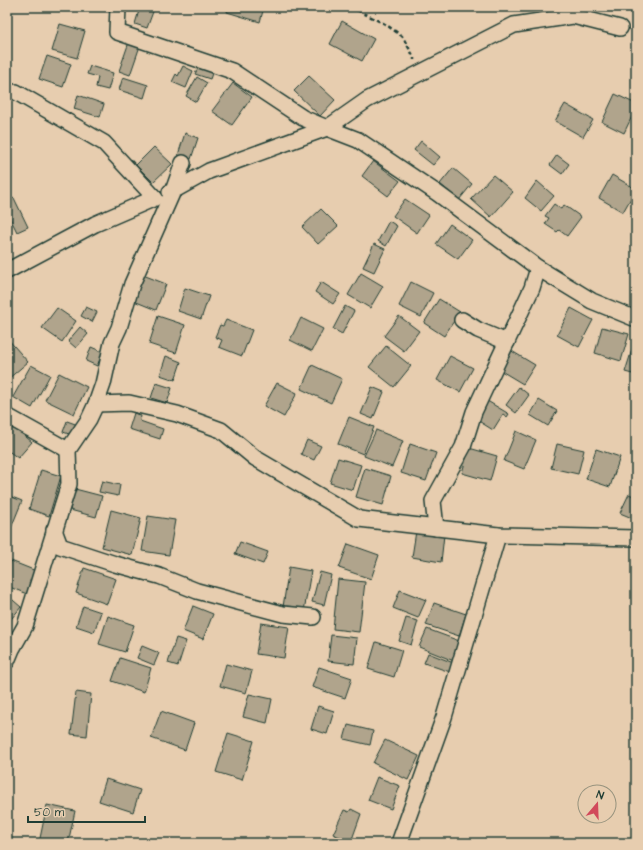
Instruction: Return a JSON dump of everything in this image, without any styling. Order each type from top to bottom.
[{"type":"street","points":[[118,7],[117,32],[232,71],[303,118],[358,140],[442,197],[538,268],[592,301],[636,319]]},
{"type":"street","points":[[7,271],[95,224],[173,191],[209,171],[327,128],[367,100],[514,25],[573,16],[620,28]]},
{"type":"street","points":[[16,92],[104,143],[155,198]]},
{"type":"street","points":[[7,661],[25,626],[69,484],[68,450],[89,419],[96,404],[103,384],[112,343],[119,328],[132,284],[173,191],[183,163]]},
{"type":"street","points":[[436,528],[433,501],[463,446],[474,412],[532,288],[538,268]]},
{"type":"street","points":[[462,320],[478,330],[507,342]]},
{"type":"street","points":[[96,404],[129,403],[177,414],[220,430],[255,458],[359,519],[498,535],[636,538]]},
{"type":"street","points":[[7,416],[68,450]]},
{"type":"street","points":[[54,530],[60,546],[115,564],[159,576],[197,591],[284,614],[314,617]]},
{"type":"street","points":[[399,843],[444,717],[498,535]]},
{"type":"path","points":[[351,7],[385,24],[402,36],[414,57],[414,75]]},
{"type":"building","points":[[140,7],[154,9],[147,28],[135,24]]},
{"type":"building","points":[[228,7],[264,7],[260,22],[227,12]]},
{"type":"building","points":[[342,21],[374,39],[362,61],[330,44]]},
{"type":"building","points":[[60,24],[85,31],[77,58],[52,51]]},
{"type":"building","points":[[129,42],[140,46],[130,75],[119,71]]},
{"type":"building","points":[[47,56],[71,64],[63,87],[39,79]]},
{"type":"building","points":[[200,64],[214,68],[210,79],[195,74]]},
{"type":"building","points":[[90,66],[113,73],[108,90],[96,87],[98,77],[87,74]]},
{"type":"building","points":[[183,66],[193,71],[186,88],[172,82],[176,74],[178,76]]},
{"type":"building","points":[[309,76],[335,100],[320,116],[294,91]]},
{"type":"building","points":[[123,77],[148,85],[144,98],[119,90]]},
{"type":"building","points":[[197,77],[207,83],[196,102],[186,96]]},
{"type":"building","points":[[233,83],[252,97],[232,125],[212,111]]},
{"type":"building","points":[[615,94],[636,104],[636,108],[624,133],[602,122]]},
{"type":"building","points":[[78,95],[104,104],[100,117],[74,109]]},
{"type":"building","points":[[565,104],[593,120],[583,137],[555,121]]},
{"type":"building","points":[[185,133],[198,138],[191,159],[178,155]]},
{"type":"building","points":[[421,141],[440,157],[433,165],[414,150]]},
{"type":"building","points":[[154,147],[172,164],[153,182],[136,165]]},
{"type":"building","points":[[557,155],[569,164],[562,174],[550,165]]},
{"type":"building","points":[[373,161],[400,181],[388,196],[362,176]]},
{"type":"building","points":[[453,168],[472,184],[459,200],[440,184]]},
{"type":"building","points":[[493,175],[513,192],[491,217],[471,199]]},
{"type":"building","points":[[612,175],[636,189],[623,212],[599,198]]},
{"type":"building","points":[[537,181],[554,196],[541,211],[525,198]]},
{"type":"building","points":[[14,198],[28,227],[17,232],[7,212],[7,202]]},
{"type":"building","points":[[405,199],[429,215],[417,233],[393,216]]},
{"type":"building","points":[[554,204],[561,209],[564,205],[581,217],[567,236],[559,230],[557,232],[545,224],[549,218],[545,216]]},
{"type":"building","points":[[321,209],[338,226],[318,244],[302,227]]},
{"type":"building","points":[[389,221],[397,226],[386,246],[378,241]]},
{"type":"building","points":[[450,224],[472,240],[458,259],[436,244]]},
{"type":"building","points":[[374,244],[385,249],[374,272],[363,267]]},
{"type":"building","points":[[361,273],[383,286],[370,308],[348,295]]},
{"type":"building","points":[[143,275],[166,284],[156,310],[134,301]]},
{"type":"building","points":[[321,282],[340,294],[333,304],[315,292]]},
{"type":"building","points":[[411,282],[433,293],[421,317],[399,306]]},
{"type":"building","points":[[185,288],[209,296],[201,319],[178,311]]},
{"type":"building","points":[[439,299],[460,312],[444,336],[424,323]]},
{"type":"building","points":[[345,306],[354,311],[342,334],[333,329]]},
{"type":"building","points":[[86,307],[97,312],[92,322],[81,316]]},
{"type":"building","points":[[57,308],[76,321],[62,342],[42,328]]},
{"type":"building","points":[[571,308],[593,320],[579,347],[557,335]]},
{"type":"building","points":[[158,316],[185,325],[176,353],[149,344]]},
{"type":"building","points":[[399,316],[419,331],[404,351],[384,336]]},
{"type":"building","points":[[301,318],[323,329],[312,351],[290,340]]},
{"type":"building","points":[[226,320],[252,330],[242,356],[219,347],[222,340],[215,337],[220,325],[223,326]]},
{"type":"building","points":[[80,327],[88,334],[76,348],[68,341]]},
{"type":"building","points":[[602,327],[629,334],[621,361],[595,353]]},
{"type":"building","points":[[636,337],[636,375],[625,372]]},
{"type":"building","points":[[7,338],[28,362],[7,380]]},
{"type":"building","points":[[386,346],[411,366],[394,387],[369,367]]},
{"type":"building","points":[[91,347],[103,352],[97,366],[86,361]]},
{"type":"building","points":[[510,350],[535,365],[523,384],[498,369]]},
{"type":"building","points":[[166,356],[181,362],[175,380],[160,375]]},
{"type":"building","points":[[450,356],[473,368],[460,392],[437,380]]},
{"type":"building","points":[[31,365],[50,375],[32,408],[13,397]]},
{"type":"building","points":[[312,365],[342,379],[331,403],[301,389]]},
{"type":"building","points":[[59,373],[87,387],[74,414],[45,400]]},
{"type":"building","points":[[156,383],[172,388],[167,403],[151,398]]},
{"type":"building","points":[[277,383],[297,393],[284,417],[264,406]]},
{"type":"building","points":[[372,387],[384,392],[373,419],[361,414]]},
{"type":"building","points":[[519,387],[529,395],[516,413],[506,405]]},
{"type":"building","points":[[484,399],[509,414],[507,417],[503,414],[493,430],[477,420]]},
{"type":"building","points":[[539,400],[557,411],[548,426],[530,415]]},
{"type":"building","points":[[134,413],[141,416],[140,421],[163,429],[160,439],[129,429]]},
{"type":"building","points":[[349,417],[374,427],[363,454],[338,444]]},
{"type":"building","points":[[7,421],[32,442],[18,458],[7,450]]},
{"type":"building","points":[[67,421],[78,425],[75,436],[63,432]]},
{"type":"building","points":[[376,430],[403,441],[392,467],[364,456]]},
{"type":"building","points":[[516,431],[536,440],[524,469],[504,461]]},
{"type":"building","points":[[307,440],[321,446],[314,460],[301,454]]},
{"type":"building","points":[[410,444],[436,453],[426,481],[401,473]]},
{"type":"building","points":[[557,444],[584,450],[578,474],[551,468]]},
{"type":"building","points":[[469,448],[497,456],[490,481],[462,473]]},
{"type":"building","points":[[596,449],[620,457],[610,487],[586,479]]},
{"type":"building","points":[[338,458],[361,465],[353,490],[330,483]]},
{"type":"building","points":[[365,468],[391,476],[383,505],[356,497]]},
{"type":"building","points":[[41,470],[61,476],[49,516],[29,509]]},
{"type":"building","points":[[102,481],[120,485],[118,496],[99,492]]},
{"type":"building","points":[[75,489],[102,496],[96,517],[70,510]]},
{"type":"building","points":[[629,494],[636,497],[636,508],[632,518],[620,513]]},
{"type":"building","points":[[7,495],[22,501],[11,528],[7,526]]},
{"type":"building","points":[[111,510],[141,518],[132,555],[102,547]]},
{"type":"building","points":[[148,516],[175,520],[169,555],[142,551]]},
{"type":"building","points":[[416,531],[444,535],[441,562],[412,557]]},
{"type":"building","points":[[240,542],[268,552],[263,564],[235,554]]},
{"type":"building","points":[[348,544],[379,555],[371,579],[339,568]]},
{"type":"building","points":[[11,561],[36,571],[27,594],[7,586],[7,572]]},
{"type":"building","points":[[289,567],[311,571],[304,611],[283,607]]},
{"type":"building","points":[[84,568],[116,579],[107,604],[76,593]]},
{"type":"building","points":[[320,572],[331,575],[324,605],[312,602]]},
{"type":"building","points":[[338,579],[365,582],[359,632],[333,629]]},
{"type":"building","points":[[400,590],[426,600],[418,618],[393,608]]},
{"type":"building","points":[[7,595],[21,607],[7,624]]},
{"type":"building","points":[[434,603],[466,614],[459,636],[426,625]]},
{"type":"building","points":[[83,606],[101,612],[94,632],[76,626]]},
{"type":"building","points":[[193,606],[213,614],[203,639],[183,631]]},
{"type":"building","points":[[108,616],[134,625],[125,652],[99,644]]},
{"type":"building","points":[[406,618],[418,621],[411,645],[399,641]]},
{"type":"building","points":[[261,623],[289,627],[284,658],[256,654]]},
{"type":"building","points":[[427,629],[462,642],[454,661],[419,647]]},
{"type":"building","points":[[331,635],[357,638],[354,664],[328,661]]},
{"type":"building","points":[[176,638],[186,641],[178,666],[168,663]]},
{"type":"building","points":[[376,642],[402,650],[394,677],[368,669]]},
{"type":"building","points":[[142,646],[159,653],[154,665],[137,658]]},
{"type":"building","points":[[428,653],[456,664],[453,673],[424,663]]},
{"type":"building","points":[[120,658],[151,668],[144,692],[112,681]]},
{"type":"building","points":[[226,664],[252,671],[246,693],[220,686]]},
{"type":"building","points":[[319,667],[352,678],[345,698],[312,687]]},
{"type":"building","points":[[76,692],[91,694],[87,736],[71,734]]},
{"type":"building","points":[[249,694],[272,699],[267,723],[243,717]]},
{"type":"building","points":[[318,706],[334,711],[327,734],[311,729]]},
{"type":"building","points":[[161,711],[194,723],[185,750],[151,738]]},
{"type":"building","points":[[348,725],[373,731],[370,745],[344,739]]},
{"type":"building","points":[[228,733],[254,741],[242,780],[216,772]]},
{"type":"building","points":[[385,740],[419,756],[408,780],[373,763]]},
{"type":"building","points":[[377,777],[400,786],[391,809],[368,800]]},
{"type":"building","points":[[106,779],[140,790],[133,812],[99,801]]},
{"type":"building","points":[[47,805],[75,811],[68,843],[39,843]]},
{"type":"building","points":[[351,809],[361,814],[351,842],[333,834],[344,810],[349,812]]}]
